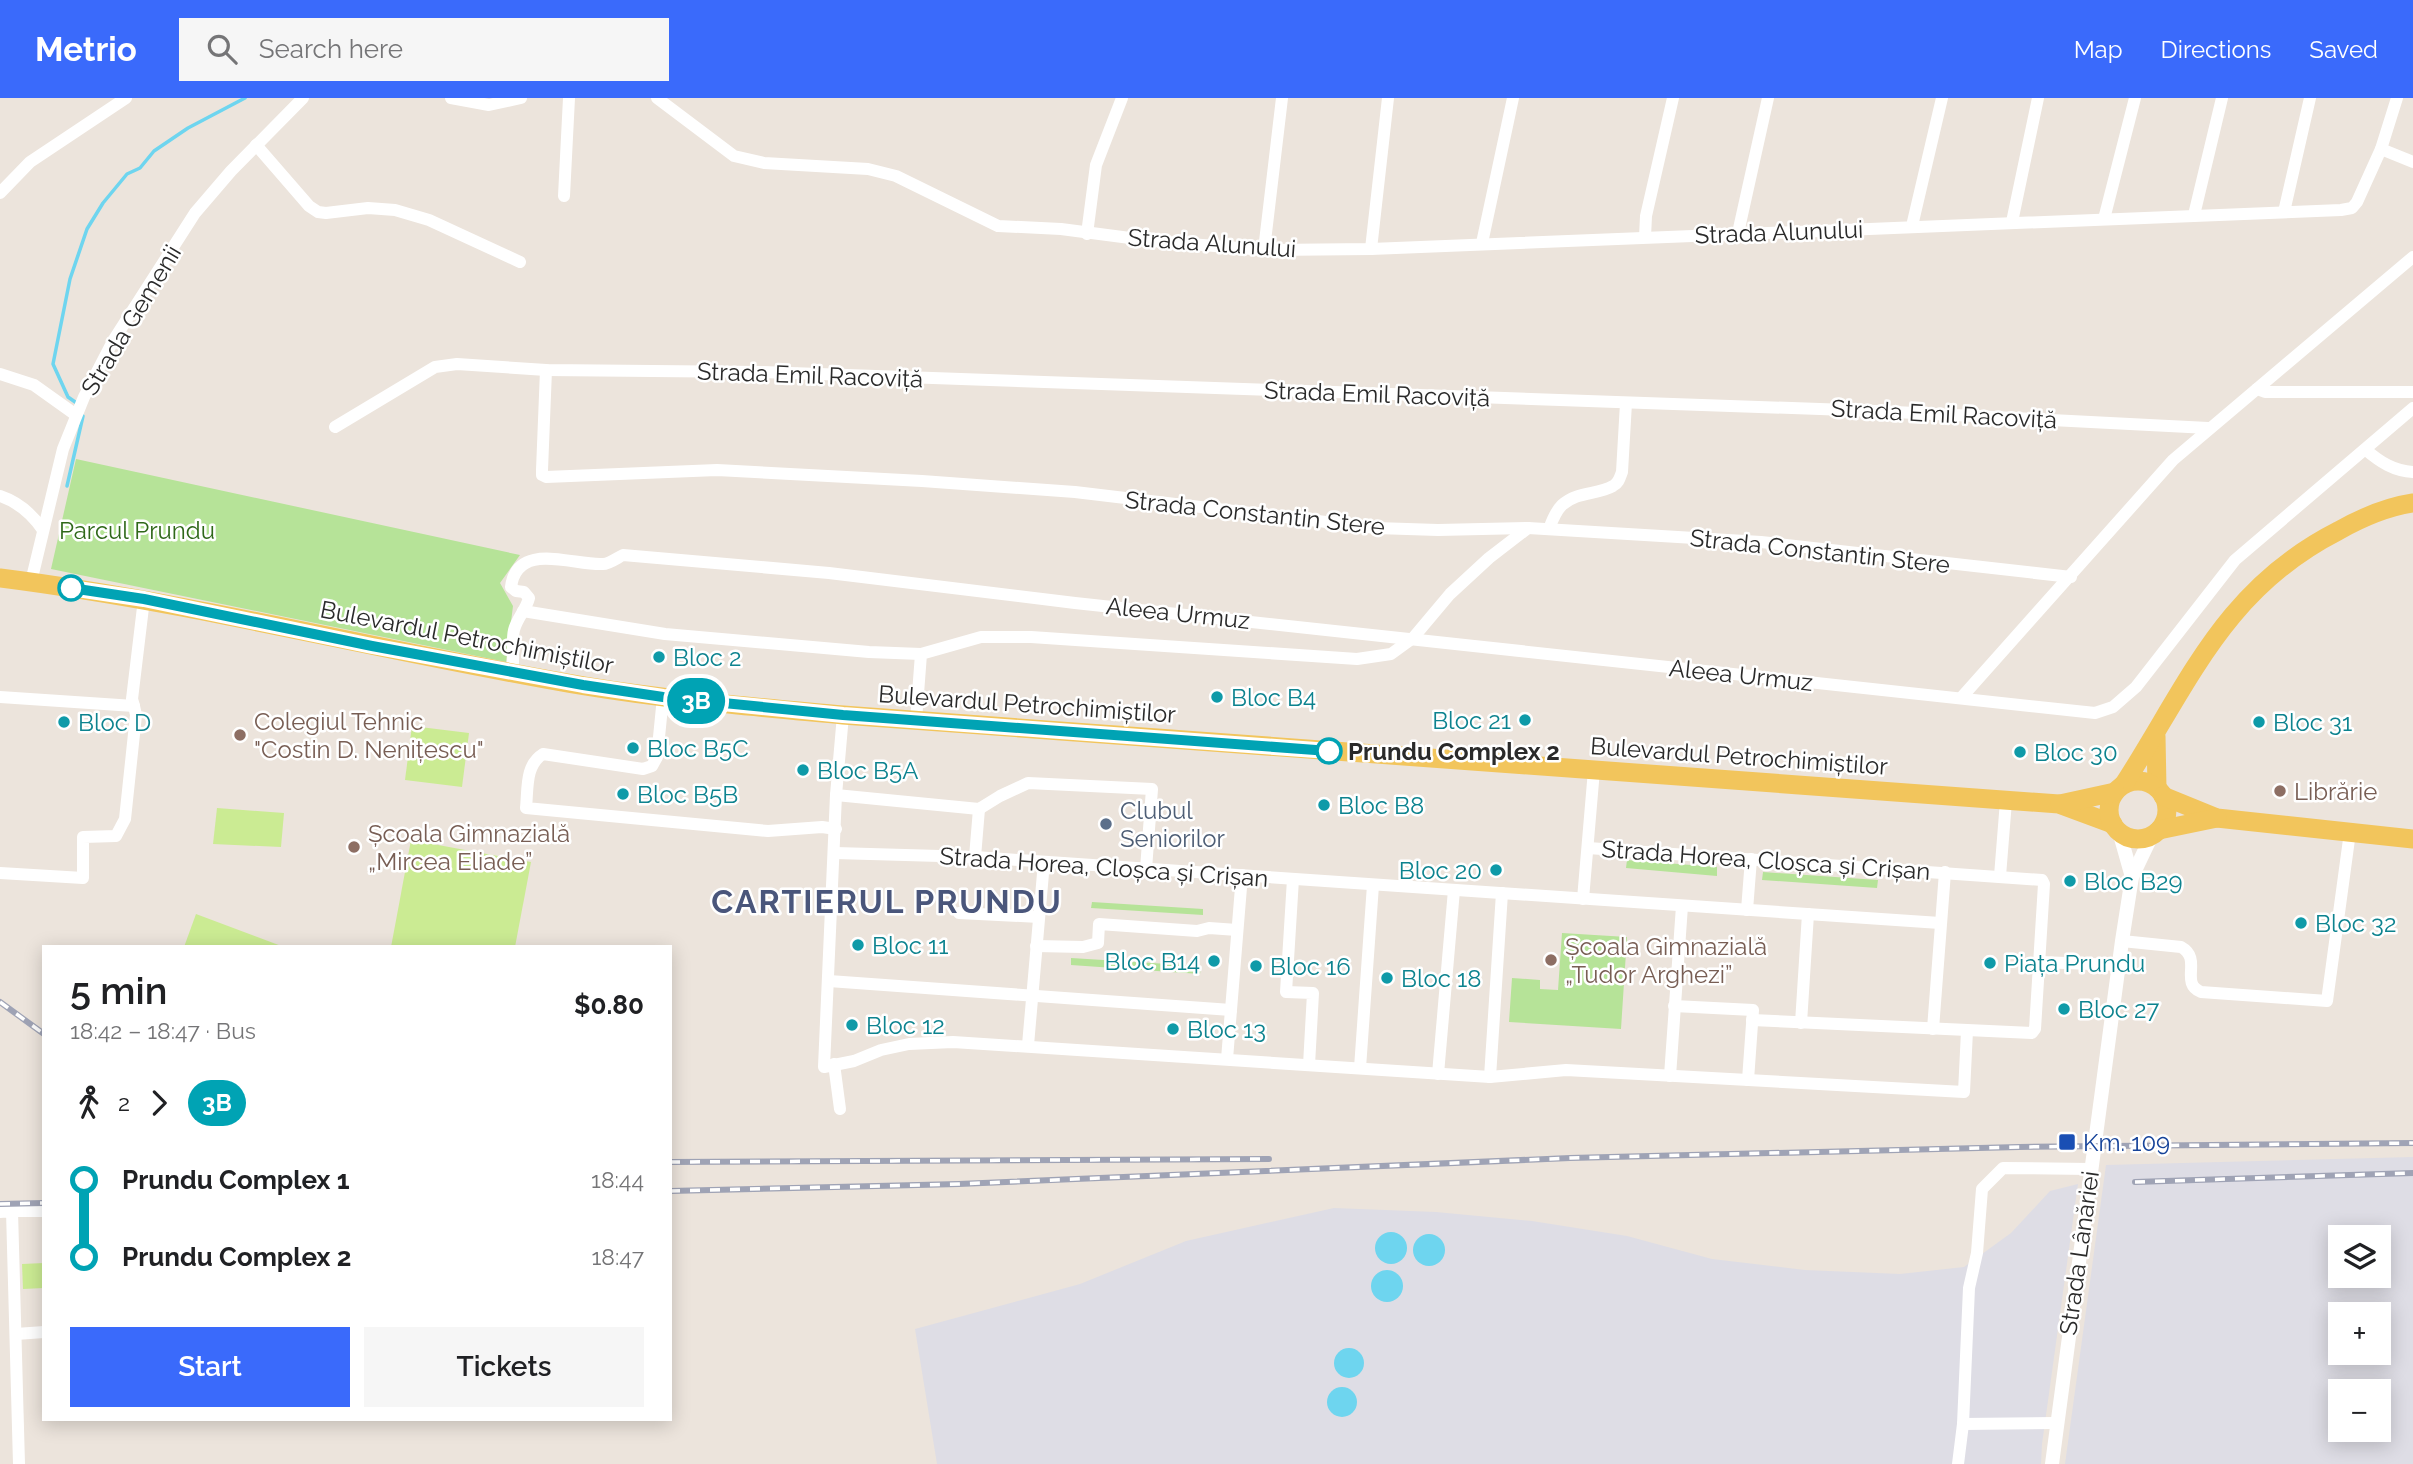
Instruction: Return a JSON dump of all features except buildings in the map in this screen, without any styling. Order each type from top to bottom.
[{"type":"main road","points":[[2217,818],[2135,838],[2116,828],[2109,808],[2156,736],[2213,639],[2256,587],[2281,566],[2324,538],[2369,516],[2413,503]]},
{"type":"main road","name":"Bulevardul Petrochimiștilor","points":[[0,578],[144,599],[583,685],[663,697],[843,715],[2006,801],[2059,804],[2120,788]]},
{"type":"main road","points":[[2155,832],[2166,813],[2160,792],[2156,736]]},
{"type":"main road","points":[[2120,788],[2141,781],[2217,818],[2413,839]]},
{"type":"main road","name":"Bulevardul Petrochimiștilor","points":[[2059,804],[2116,828]]},
{"type":"street","points":[[0,193],[30,162],[127,98]]},
{"type":"street","name":"Strada Gemenii","points":[[31,582],[57,471],[76,415],[113,341],[195,213],[303,98]]},
{"type":"street","points":[[451,98],[489,105],[521,98]]},
{"type":"street","points":[[564,196],[569,98]]},
{"type":"street","name":"Strada Alunului","points":[[657,98],[734,156],[751,161],[868,169],[909,181],[998,226],[1061,229],[1087,234],[1264,250],[1371,249],[2352,208],[2381,149],[2397,98]]},
{"type":"street","points":[[1087,234],[1096,165],[1122,98]]},
{"type":"street","points":[[1264,250],[1282,98]]},
{"type":"street","points":[[1371,249],[1388,98]]},
{"type":"street","points":[[1482,243],[1513,98]]},
{"type":"street","points":[[1645,237],[1646,216],[1673,98]]},
{"type":"street","points":[[1738,233],[1768,98]]},
{"type":"street","points":[[1912,226],[1942,98]]},
{"type":"street","points":[[2012,222],[2038,98]]},
{"type":"street","points":[[2104,219],[2135,98]]},
{"type":"street","points":[[2194,215],[2222,98]]},
{"type":"street","points":[[2284,212],[2292,167],[2310,98]]},
{"type":"street","points":[[256,145],[309,206],[318,212],[337,213],[368,208],[395,210],[429,220],[520,262]]},
{"type":"street","points":[[2381,149],[2413,162]]},
{"type":"street","points":[[1961,698],[2173,460],[2413,257]]},
{"type":"street","name":"Strada Emil Racoviță","points":[[335,427],[435,367],[457,364],[545,370],[759,372],[1888,411],[2208,428]]},
{"type":"street","name":"Strada Constantin Stere","points":[[545,370],[542,475],[546,477],[717,470],[922,481],[1076,492],[1376,528],[1528,528],[1761,542],[2071,577]]},
{"type":"street","points":[[0,374],[34,385],[76,415]]},
{"type":"street","points":[[2257,389],[2265,392],[2413,392]]},
{"type":"street","points":[[1549,529],[1556,513],[1570,499],[1613,486],[1618,481],[1622,472],[1626,403]]},
{"type":"street","name":"Aleea Urmuz","points":[[523,611],[529,598],[524,592],[511,587],[512,578],[522,567],[540,557],[605,564],[622,555],[829,573],[1627,664],[2095,713],[2113,707],[2136,687],[2235,560],[2413,408]]},
{"type":"street","points":[[2366,450],[2380,462],[2400,471],[2413,472]]},
{"type":"street","points":[[0,496],[12,500],[35,517],[43,530]]},
{"type":"street","points":[[512,671],[515,656],[514,632],[523,611],[665,634],[869,652],[921,654],[981,637],[1031,637],[1357,659],[1391,654],[1413,638],[1450,594],[1489,558],[1528,528]]},
{"type":"street","points":[[0,873],[83,878],[83,837],[116,836],[125,819],[136,715],[132,699],[144,599]]},
{"type":"street","points":[[916,720],[921,654]]},
{"type":"street","points":[[0,697],[134,706]]},
{"type":"street","points":[[663,697],[657,757],[652,766],[643,769],[543,754],[534,760],[530,772],[526,808],[768,831],[822,827],[836,829]]},
{"type":"street","points":[[843,715],[836,795],[824,1067],[909,1044],[953,1042],[1490,1077],[1566,1070],[1964,1092],[1967,1031]]},
{"type":"street","name":"Strada Horea, Cloșca și Crișan","points":[[1583,899],[1594,770]]},
{"type":"street","points":[[836,795],[979,809],[1028,783],[1152,789],[1146,869]]},
{"type":"street","points":[[2000,876],[2006,801]]},
{"type":"street","points":[[975,857],[979,809]]},
{"type":"street","points":[[2116,828],[2132,877]]},
{"type":"street","points":[[2132,877],[2155,832]]},
{"type":"street","points":[[2122,941],[2181,947],[2189,951],[2192,956],[2191,984],[2195,990],[2201,992],[2327,1002],[2350,832]]},
{"type":"street","name":"Strada Horea, Cloșca și Crișan","points":[[1588,848],[2000,876],[2042,880],[2044,884],[2035,1029],[2032,1033],[1752,1020]]},
{"type":"street","name":"Strada Horea, Cloșca și Crișan","points":[[835,853],[975,857],[1940,923]]},
{"type":"street","points":[[1747,910],[1751,859]]},
{"type":"street","points":[[1028,1045],[1044,862]]},
{"type":"street","name":"Strada Horea, Cloșca și Crișan","points":[[1933,1030],[1944,872]]},
{"type":"street","points":[[1227,1059],[1242,876]]},
{"type":"street","name":"Strada Lânăriei","points":[[2052,1464],[2090,1169],[2132,877]]},
{"type":"street","points":[[1293,879],[1286,992],[1313,993],[1309,1065]]},
{"type":"street","points":[[1360,1068],[1373,885]]},
{"type":"street","points":[[1438,1074],[1454,890]]},
{"type":"street","points":[[1490,1077],[1502,893]]},
{"type":"street","points":[[1670,1076],[1682,906]]},
{"type":"street","points":[[960,913],[1039,917]]},
{"type":"street","points":[[1801,1023],[1808,914]]},
{"type":"street","points":[[1036,946],[1083,947],[1098,943],[1098,924],[1196,931],[1209,928],[1237,930]]},
{"type":"street","points":[[2039,962],[2118,965]]},
{"type":"street","points":[[829,981],[1231,1010]]},
{"type":"street","points":[[1674,1006],[1753,1010],[1748,1080]]},
{"type":"street","points":[[834,1064],[840,1109]]},
{"type":"street","points":[[1958,1464],[1963,1424],[1969,1288],[1977,1253],[1982,1189],[2003,1168],[2090,1169]]},
{"type":"street","points":[[19,1464],[16,1334],[6,1211],[42,1210]]},
{"type":"street","points":[[16,1334],[42,1332]]},
{"type":"street","points":[[1963,1424],[2056,1423]]},
{"type":"shaded area","points":[[2413,1157],[2413,1464],[2065,1464],[2106,1165]]},
{"type":"shaded area","points":[[2078,1184],[2041,1464],[937,1464],[915,1329],[1080,1284],[1186,1241],[1334,1208],[1436,1212],[1532,1221],[1627,1236],[1712,1259],[1805,1270],[1900,1274],[1964,1267],[2011,1233],[2050,1191]]},
{"type":"green space","name":"Parcul Prundu","points":[[76,459],[520,555],[500,583],[513,606],[506,662],[51,569]]},
{"type":"green space","points":[[412,726],[469,733],[462,787],[405,780]]},
{"type":"green space","points":[[217,808],[284,813],[281,847],[213,844]]},
{"type":"green space","points":[[411,840],[531,862],[515,945],[391,945]]},
{"type":"green space","points":[[1627,860],[1717,867],[1717,876],[1626,868]]},
{"type":"green space","points":[[1763,872],[1878,880],[1877,888],[1762,880]]},
{"type":"green space","points":[[1092,902],[1203,909],[1203,915],[1091,908]]},
{"type":"green space","points":[[196,914],[279,945],[185,945]]},
{"type":"green space","points":[[1562,933],[1627,937],[1621,1029],[1509,1022],[1512,978],[1540,980],[1540,989],[1558,990]]},
{"type":"green space","points":[[1071,958],[1201,966],[1200,974],[1071,965]]},
{"type":"green space","points":[[42,1263],[42,1288],[23,1289],[22,1264]]},
{"type":"water","points":[[1391,1232],[1402,1237],[1407,1248],[1402,1259],[1391,1264],[1380,1259],[1375,1248],[1380,1237]]},
{"type":"water","points":[[1429,1234],[1440,1239],[1445,1250],[1440,1261],[1429,1266],[1418,1261],[1413,1250],[1418,1239]]},
{"type":"water","points":[[1387,1270],[1398,1275],[1403,1286],[1398,1297],[1387,1302],[1376,1297],[1371,1286],[1376,1275]]},
{"type":"water","points":[[1349,1348],[1360,1352],[1364,1363],[1360,1374],[1349,1378],[1338,1374],[1334,1363],[1338,1352]]},
{"type":"water","points":[[1342,1387],[1353,1391],[1357,1402],[1353,1413],[1342,1417],[1331,1413],[1327,1402],[1331,1391]]},
{"type":"waterway","points":[[78,404],[68,397],[53,364],[70,279],[87,229],[103,203],[127,174],[140,168],[154,151],[188,128],[245,98]]},
{"type":"waterway","points":[[67,486],[83,416]]},
{"type":"railway","points":[[0,1002],[42,1033]]},
{"type":"railway","points":[[672,1191],[959,1184],[1570,1158],[2019,1147],[2413,1143]]},
{"type":"railway","points":[[672,1162],[1269,1159]]},
{"type":"railway","points":[[2135,1182],[2413,1173]]},
{"type":"railway","points":[[0,1204],[42,1203]]},
{"type":"bus line","name":"3B","points":[[71,588],[144,599],[372,646],[583,685],[663,697],[843,715],[1329,751]]},
{"type":"place","name":"Bloc 2","points":[[659,657]]},
{"type":"place","name":"Bloc B4","points":[[1217,697]]},
{"type":"place","name":"Bloc 21","points":[[1525,720]]},
{"type":"place","name":"Bloc D","points":[[64,722]]},
{"type":"place","name":"Bloc 31","points":[[2259,722]]},
{"type":"place","name":"Colegiul Tehnic \"Costin D. Nenițescu\"","points":[[240,735]]},
{"type":"place","name":"Bloc B5C","points":[[633,748]]},
{"type":"place","name":"Prundu Complex 2","points":[[1329,751]]},
{"type":"place","name":"Bloc 30","points":[[2020,752]]},
{"type":"place","name":"Bloc B5A","points":[[803,770]]},
{"type":"place","name":"Librărie","points":[[2280,791]]},
{"type":"place","name":"Bloc B5B","points":[[623,794]]},
{"type":"place","name":"Bloc B8","points":[[1324,805]]},
{"type":"place","name":"Clubul Seniorilor","points":[[1106,824]]},
{"type":"place","name":"Școala Gimnazială „Mircea Eliade”","points":[[354,847]]},
{"type":"place","name":"Bloc 20","points":[[1496,870]]},
{"type":"place","name":"Bloc B29","points":[[2070,881]]},
{"type":"place","name":"Bloc 32","points":[[2301,923]]},
{"type":"place","name":"Bloc 11","points":[[858,945]]},
{"type":"place","name":"Școala Gimnazială „Tudor Arghezi”","points":[[1551,960]]},
{"type":"place","name":"Bloc B14","points":[[1214,961]]},
{"type":"place","name":"Piața Prundu","points":[[1990,963]]},
{"type":"place","name":"Bloc 16","points":[[1256,966]]},
{"type":"place","name":"Bloc 18","points":[[1387,978]]},
{"type":"place","name":"Bloc 27","points":[[2064,1009]]},
{"type":"place","name":"Bloc 12","points":[[852,1025]]},
{"type":"place","name":"Bloc 13","points":[[1173,1029]]},
{"type":"place","name":"Km. 109","points":[[2067,1142]]},
{"type":"district","name":"CARTIERUL PRUNDU","points":[[887,901]]}]
